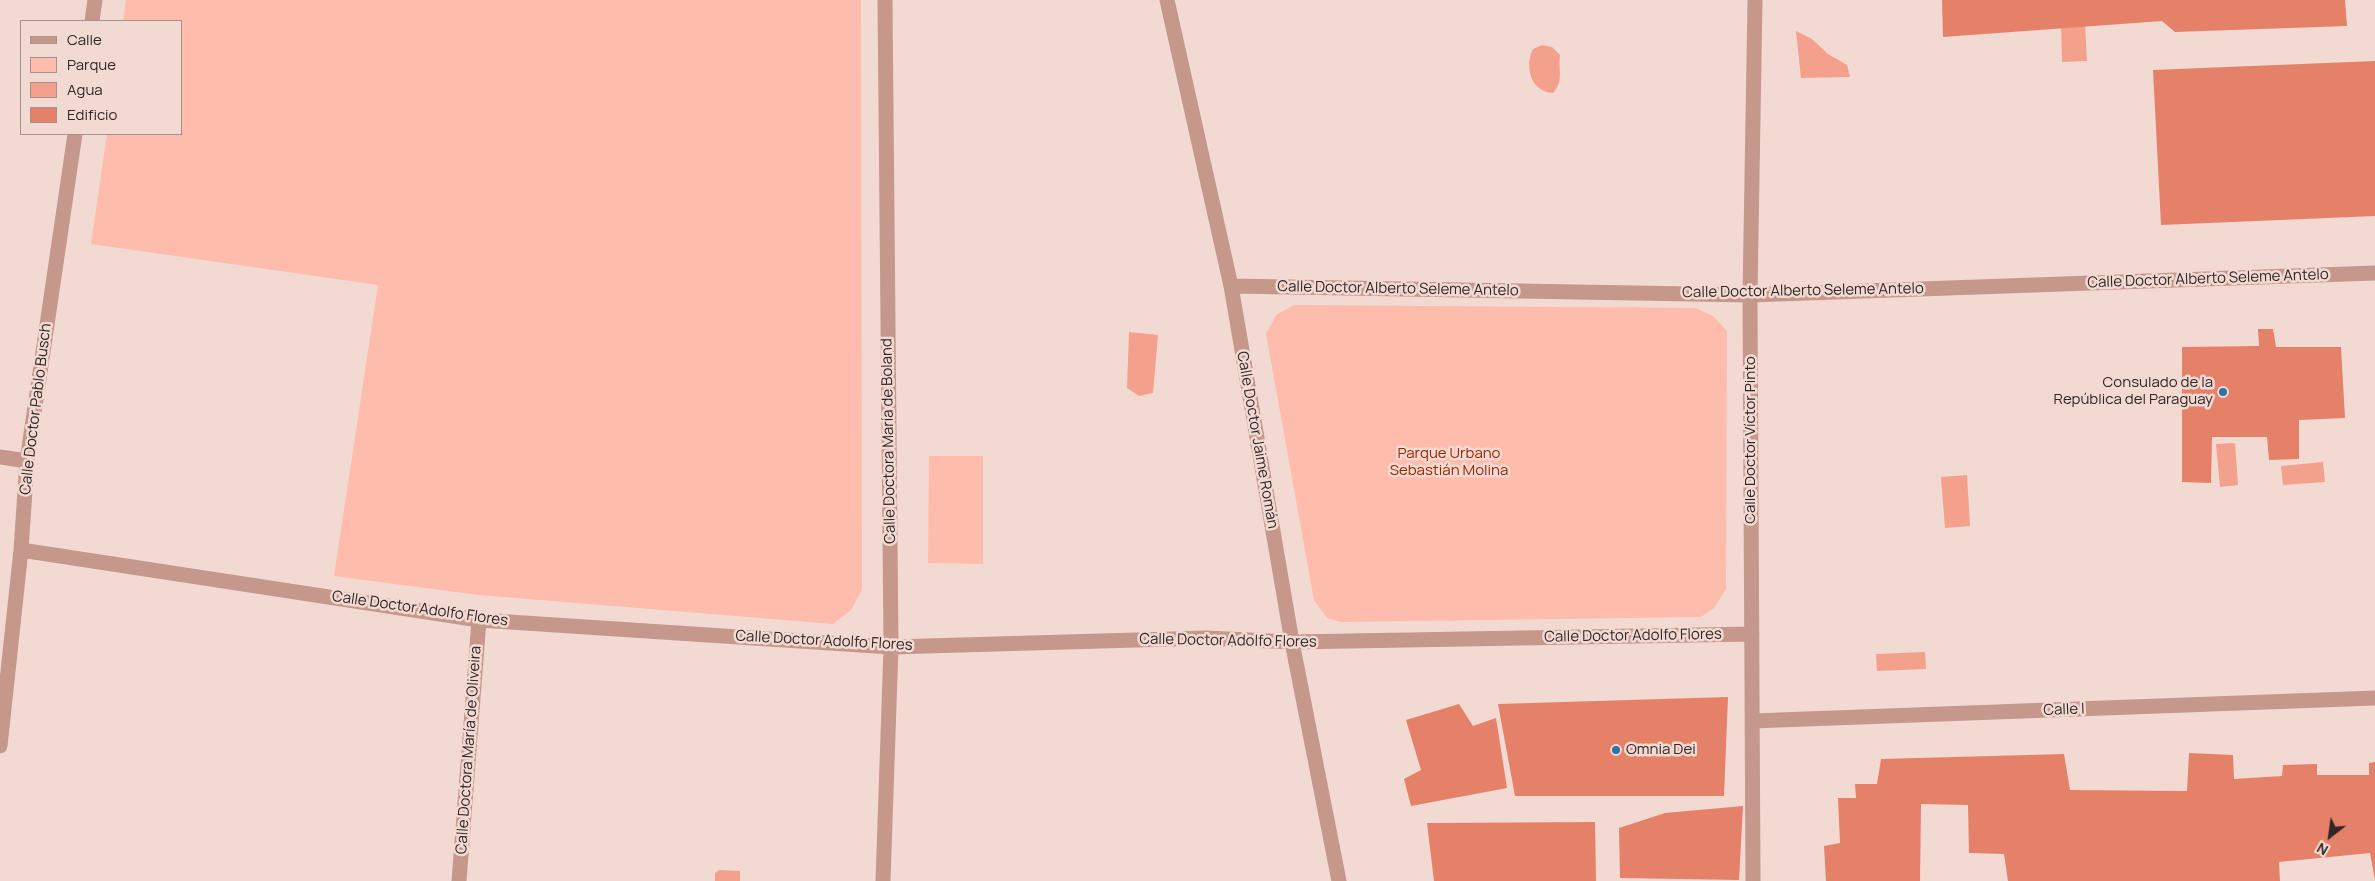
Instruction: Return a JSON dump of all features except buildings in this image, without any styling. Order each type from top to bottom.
[{"type":"street","points":[[92,20],[95,0]]},
{"type":"street","name":"Calle Doctora María de Boland","points":[[882,881],[891,647],[885,0]]},
{"type":"street","name":"Calle Doctor Jaime Román","points":[[1167,0],[1231,286],[1292,642],[1339,881]]},
{"type":"street","name":"Calle Doctor Víctor Pinto","points":[[1754,0],[1750,295],[1754,881]]},
{"type":"street","name":"Calle Doctor Pablo Busch","points":[[0,746],[21,550],[27,461],[75,135]]},
{"type":"street","name":"Calle Doctor Alberto Seleme Antelo","points":[[1231,286],[1750,295],[2375,273]]},
{"type":"street","points":[[0,457],[27,461]]},
{"type":"street","name":"Calle Doctor Adolfo Flores","points":[[21,550],[479,620],[891,647],[1206,638],[1292,642],[1752,634]]},
{"type":"street","name":"Calle Doctora María de Oliveira","points":[[459,881],[479,620]]},
{"type":"street","name":"Calle I","points":[[1752,721],[2375,698]]},
{"type":"green space","points":[[126,0],[861,0],[862,590],[851,610],[833,624],[479,595],[334,576],[378,285],[91,244],[107,135],[182,135],[182,20],[123,20]]},
{"type":"green space","name":"Parque Urbano Sebastián Molina","points":[[1294,305],[1696,308],[1713,316],[1727,331],[1726,589],[1714,608],[1701,617],[1340,622],[1327,618],[1314,600],[1266,334],[1276,315]]},
{"type":"green space","points":[[929,456],[983,456],[983,564],[928,563]]},
{"type":"water","points":[[2061,24],[2085,24],[2087,61],[2062,62]]},
{"type":"water","points":[[1796,31],[1812,39],[1828,54],[1847,65],[1850,77],[1801,78]]},
{"type":"water","points":[[1542,45],[1552,47],[1560,55],[1560,80],[1553,93],[1545,92],[1539,88],[1531,77],[1530,56],[1533,49]]},
{"type":"water","points":[[1129,332],[1158,335],[1153,393],[1139,396],[1127,388]]},
{"type":"water","points":[[2235,443],[2238,485],[2220,487],[2216,444]]},
{"type":"water","points":[[2323,462],[2325,482],[2283,485],[2281,466]]},
{"type":"water","points":[[1967,475],[1970,526],[1945,528],[1941,477]]},
{"type":"water","points":[[1925,652],[1926,669],[1877,671],[1876,654]]},
{"type":"water","points":[[719,870],[740,871],[740,881],[715,881],[715,873]]},
{"type":"place","name":"Consulado de la República del Paraguay","points":[[2223,392]]},
{"type":"place","name":"Omnia Dei","points":[[1616,750]]}]
